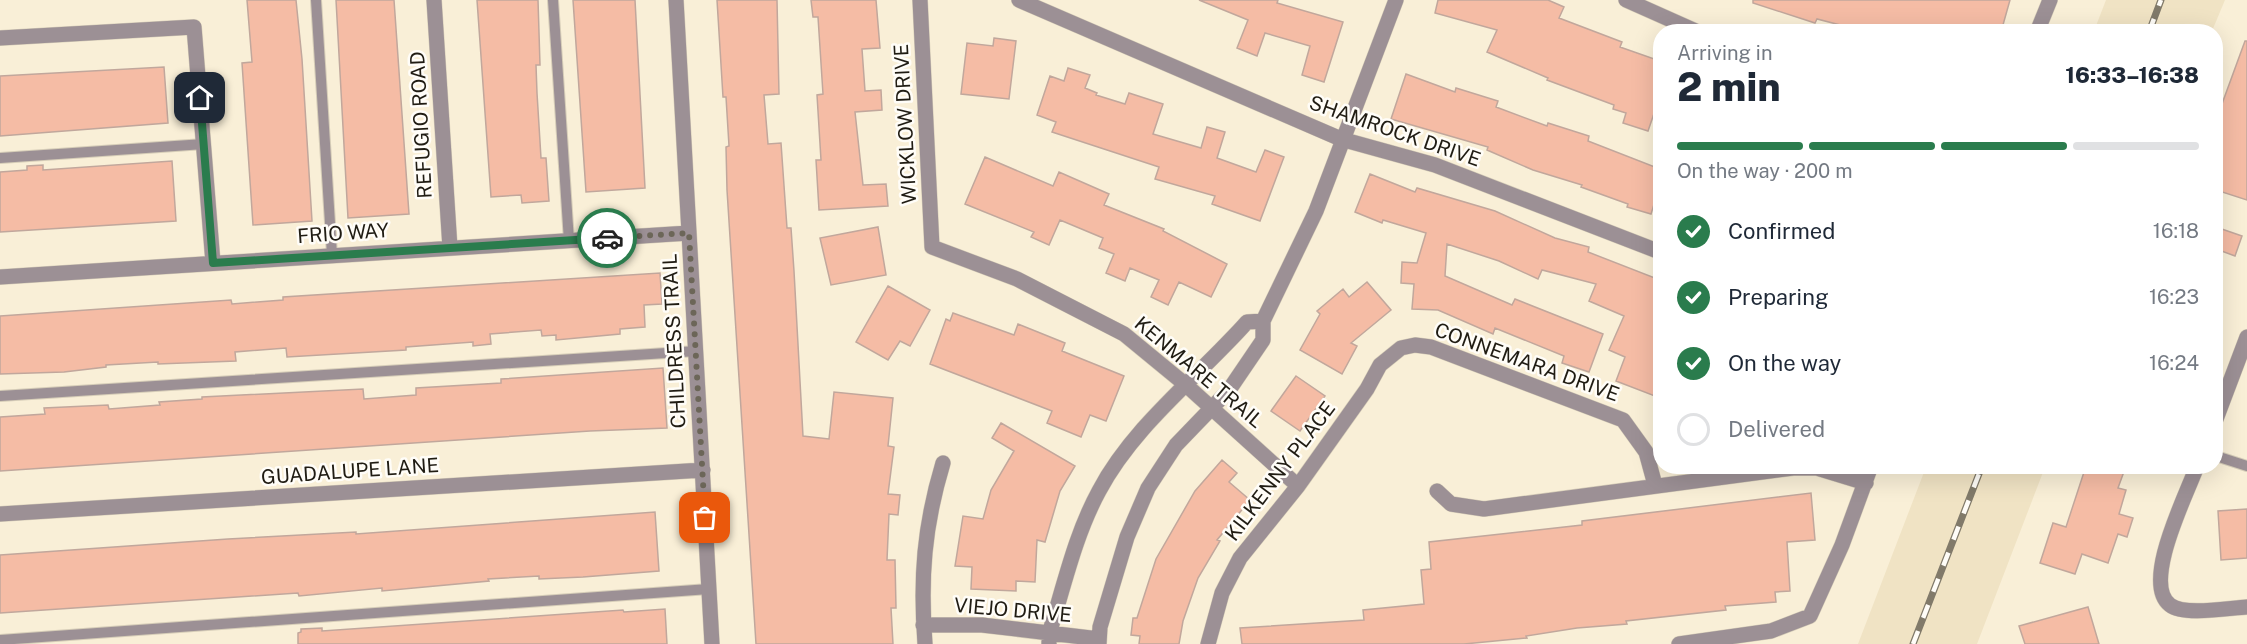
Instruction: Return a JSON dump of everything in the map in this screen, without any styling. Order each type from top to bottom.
[{"type":"street","name":"REFUGIO ROAD","points":[[434,0],[450,248]]},
{"type":"street","name":"CHILDRESS TRAIL","points":[[676,0],[712,644]]},
{"type":"street","name":"WICKLOW DRIVE","points":[[920,0],[932,247]]},
{"type":"street","name":"SHAMROCK DRIVE","points":[[1019,0],[1341,139],[1435,165],[1653,249]]},
{"type":"street","points":[[1099,641],[1126,537],[1148,488],[1176,445],[1212,410],[1263,340],[1263,321],[1308,232],[1341,139],[1396,0]]},
{"type":"street","points":[[1626,0],[1680,24]]},
{"type":"street","points":[[2040,24],[2050,0]]},
{"type":"street","points":[[0,38],[194,27],[213,263]]},
{"type":"street","name":"FRIO WAY","points":[[0,277],[689,233]]},
{"type":"street","name":"KENMARE TRAIL","points":[[932,247],[1017,279],[1124,334],[1186,385],[1298,486]]},
{"type":"street","points":[[1049,639],[1077,540],[1099,491],[1126,448],[1247,322],[1263,321]]},
{"type":"street","points":[[2223,401],[2247,338]]},
{"type":"street","name":"CONNEMARA DRIVE","points":[[1415,345],[1431,347],[1623,420],[1646,452],[1654,485]]},
{"type":"street","name":"KILKENNY PLACE","points":[[1208,644],[1210,628],[1230,575],[1254,539],[1298,486],[1367,389],[1380,365],[1392,353],[1415,345]]},
{"type":"street","points":[[925,644],[923,625],[924,545],[931,503],[943,463]]},
{"type":"street","name":"GUADALUPE LANE","points":[[0,514],[703,470]]},
{"type":"street","points":[[1437,491],[1451,504],[1484,509],[1746,474]]},
{"type":"street","points":[[1840,474],[1866,483]]},
{"type":"street","points":[[1679,644],[1771,631],[1810,616],[1838,555],[1869,474]]},
{"type":"street","points":[[2194,474],[2163,555],[2159,575],[2161,594],[2170,605],[2186,610],[2247,607]]},
{"type":"street","name":"VIEJO DRIVE","points":[[923,625],[982,625],[1049,639],[1099,641]]},
{"type":"lane","points":[[316,0],[332,255]]},
{"type":"lane","points":[[553,0],[568,241]]},
{"type":"lane","points":[[0,158],[204,144]]},
{"type":"lane","points":[[0,396],[697,351]]},
{"type":"lane","points":[[2223,458],[2247,466]]},
{"type":"lane","points":[[0,640],[709,590]]},
{"type":"shaded area","points":[[2106,0],[2225,0],[2215,24],[2097,24]]},
{"type":"shaded area","points":[[1923,474],[2042,474],[1977,644],[1858,644]]},
{"type":"building","points":[[247,0],[296,0],[312,221],[253,225],[242,63],[252,62]]},
{"type":"building","points":[[336,0],[394,0],[409,214],[348,218]]},
{"type":"building","points":[[477,0],[538,0],[540,65],[536,65],[537,93],[541,158],[546,158],[549,201],[522,203],[521,195],[491,197]]},
{"type":"building","points":[[573,0],[635,0],[645,188],[586,192]]},
{"type":"building","points":[[717,0],[777,0],[779,94],[764,95],[768,144],[781,143],[787,228],[791,228],[803,436],[829,439],[834,392],[893,398],[888,446],[894,447],[888,494],[900,495],[898,515],[889,514],[887,560],[895,560],[896,608],[891,608],[893,644],[756,644],[727,190],[726,147],[729,146],[726,97],[723,97]]},
{"type":"building","points":[[811,0],[876,0],[880,48],[862,49],[865,91],[881,90],[882,110],[855,112],[863,185],[886,184],[888,206],[819,210],[816,160],[821,160],[817,95],[823,94],[818,17],[813,17]]},
{"type":"building","points":[[1199,0],[1278,0],[1277,3],[1343,22],[1324,82],[1302,75],[1310,46],[1265,33],[1257,56],[1237,48],[1248,20]]},
{"type":"building","points":[[1438,0],[1548,0],[1564,7],[1559,18],[1622,42],[1620,47],[1653,59],[1653,116],[1648,131],[1623,123],[1626,113],[1613,109],[1614,105],[1547,80],[1548,78],[1487,52],[1497,30],[1435,13]]},
{"type":"building","points":[[1753,0],[2010,0],[2003,24],[1836,24],[1817,19],[1815,23],[1753,3]]},
{"type":"building","points":[[994,38],[1016,41],[1009,99],[961,94],[967,43],[993,46]]},
{"type":"building","points":[[2245,41],[2247,41],[2247,200],[2223,192],[2223,101]]},
{"type":"building","points":[[164,67],[168,123],[0,136],[0,76]]},
{"type":"building","points":[[1068,68],[1090,75],[1085,88],[1097,93],[1096,95],[1125,104],[1129,93],[1163,104],[1153,134],[1201,148],[1207,127],[1225,132],[1217,158],[1256,172],[1265,150],[1284,157],[1260,221],[1212,204],[1215,196],[1155,179],[1159,167],[1052,132],[1056,122],[1037,115],[1050,76],[1064,81]]},
{"type":"building","points":[[1406,74],[1455,92],[1456,88],[1498,101],[1496,107],[1547,126],[1548,123],[1589,136],[1588,141],[1653,166],[1651,214],[1627,207],[1628,204],[1581,187],[1582,185],[1533,170],[1487,150],[1488,147],[1391,119]]},
{"type":"building","points":[[985,157],[1053,186],[1059,172],[1109,194],[1104,205],[1164,229],[1163,231],[1227,264],[1211,297],[1179,282],[1168,305],[1151,297],[1159,280],[1130,268],[1125,281],[1106,273],[1114,254],[1099,248],[1103,238],[1060,220],[1049,245],[1031,237],[1034,232],[965,204]]},
{"type":"building","points":[[172,161],[176,221],[0,232],[0,172],[27,170],[27,166],[43,165],[43,170]]},
{"type":"building","points":[[1370,174],[1415,192],[1417,188],[1495,211],[1555,238],[1589,247],[1588,252],[1653,277],[1653,395],[1616,381],[1625,357],[1609,350],[1624,316],[1589,301],[1596,284],[1542,270],[1538,279],[1499,261],[1447,244],[1445,276],[1512,305],[1515,299],[1603,334],[1589,372],[1562,363],[1564,356],[1495,328],[1493,334],[1438,310],[1412,309],[1414,284],[1401,283],[1402,262],[1417,263],[1426,233],[1383,220],[1382,223],[1355,212]]},
{"type":"building","points":[[878,227],[886,275],[831,285],[820,238]]},
{"type":"building","points":[[2223,229],[2242,236],[2235,256],[2223,252]]},
{"type":"building","points":[[660,273],[662,304],[644,305],[645,327],[620,329],[620,334],[556,340],[556,335],[542,336],[541,330],[490,334],[491,344],[473,346],[473,342],[406,347],[406,350],[287,357],[286,348],[235,352],[236,361],[158,364],[158,362],[106,365],[106,367],[64,372],[0,374],[0,316],[231,300],[232,304],[283,300],[283,297]]},
{"type":"building","points":[[1367,282],[1391,310],[1351,343],[1357,346],[1342,374],[1300,350],[1320,314],[1317,311],[1343,289],[1349,297]]},
{"type":"building","points":[[888,286],[930,310],[910,346],[900,341],[888,360],[856,342]]},
{"type":"building","points":[[953,313],[1014,335],[1018,324],[1065,343],[1062,351],[1124,376],[1106,421],[1090,415],[1081,437],[1047,423],[1052,411],[930,364],[946,319],[950,321]]},
{"type":"building","points":[[663,368],[667,428],[590,431],[0,471],[0,417],[45,414],[44,408],[108,405],[109,409],[160,405],[159,402],[202,399],[202,397],[363,389],[364,399],[416,395],[416,388],[501,383],[501,379]]},
{"type":"building","points":[[1296,376],[1325,396],[1300,431],[1271,411]]},
{"type":"building","points":[[1001,423],[1075,466],[1060,491],[1045,542],[1037,540],[1035,582],[1016,581],[1016,591],[971,589],[972,567],[955,566],[963,516],[983,519],[991,490],[1014,451],[992,438]]},
{"type":"building","points":[[1222,460],[1237,473],[1229,482],[1250,500],[1217,540],[1220,541],[1198,578],[1183,621],[1179,644],[1139,644],[1140,636],[1131,635],[1133,618],[1137,618],[1156,559],[1195,491]]},
{"type":"building","points":[[2083,474],[2123,474],[2118,488],[2126,490],[2119,514],[2133,518],[2127,537],[2118,534],[2108,563],[2082,554],[2075,574],[2040,563],[2053,523],[2066,527]]},
{"type":"building","points":[[1811,493],[1815,540],[1787,542],[1790,591],[1775,592],[1776,602],[1725,606],[1726,610],[1626,621],[1627,624],[1577,628],[1526,636],[1527,638],[1464,644],[1242,644],[1240,628],[1364,620],[1363,610],[1424,604],[1421,570],[1431,569],[1429,542],[1582,525],[1582,521]]},
{"type":"building","points":[[2247,509],[2247,558],[2221,560],[2218,511]]},
{"type":"building","points":[[655,512],[659,571],[583,577],[539,579],[539,576],[488,579],[489,581],[382,591],[382,588],[299,596],[298,593],[0,613],[0,555],[228,539],[356,532],[356,534]]},
{"type":"building","points":[[2088,607],[2099,644],[2025,644],[2019,626]]},
{"type":"building","points":[[665,609],[667,644],[298,644],[298,633],[301,629],[322,628],[322,631]]},
{"type":"railway","points":[[2152,24],[2161,0]]},
{"type":"railway","points":[[1913,644],[1979,474]]},
{"type":"way so far","points":[[607,238],[689,233],[705,518]]},
{"type":"route","points":[[200,98],[213,263],[607,238]]}]
